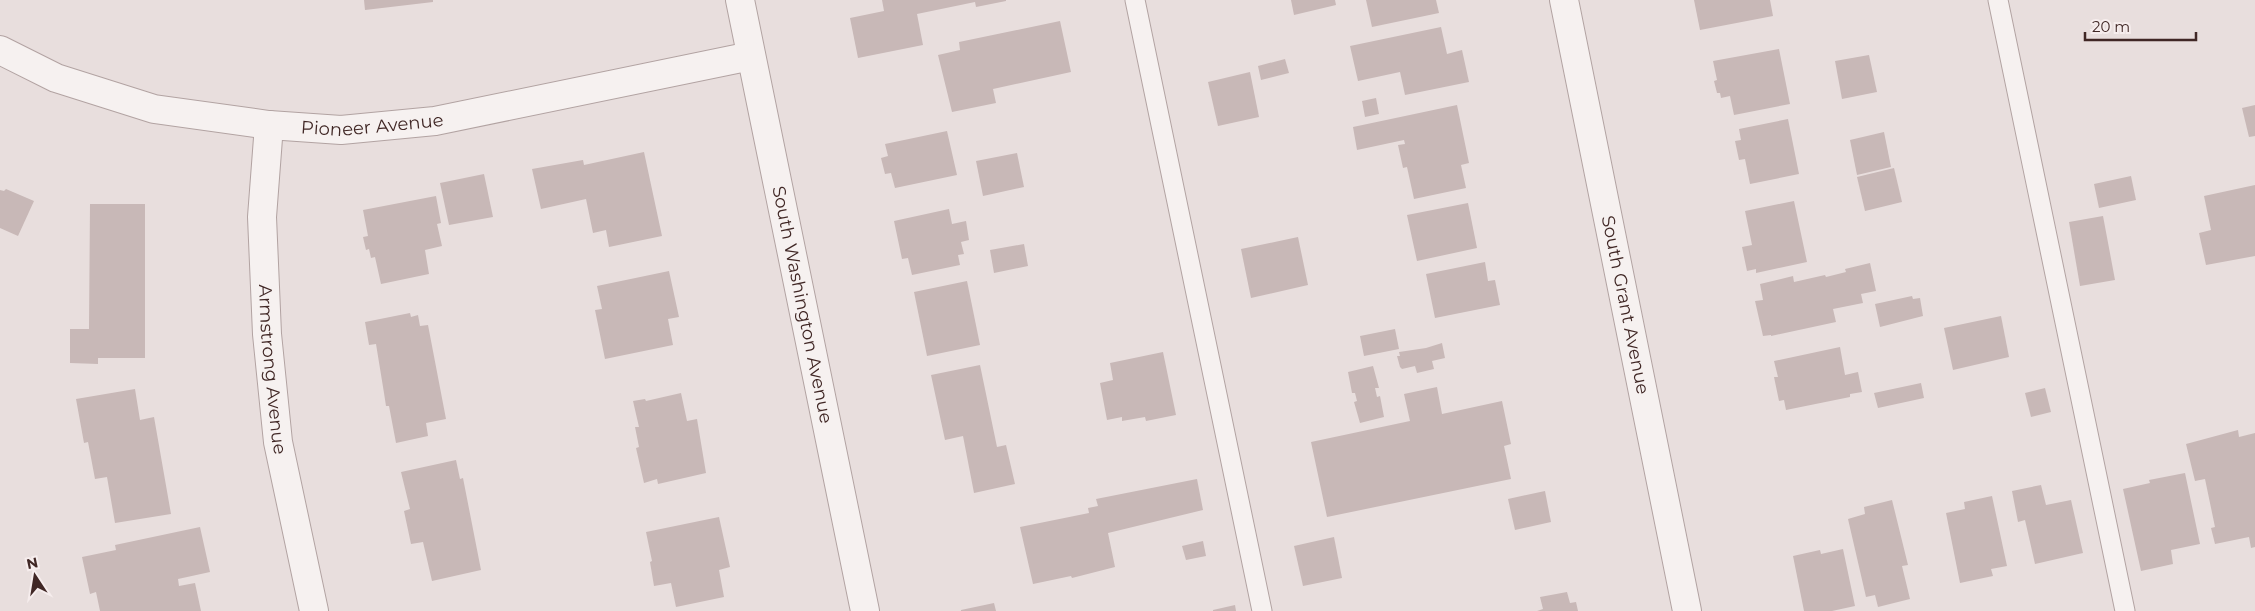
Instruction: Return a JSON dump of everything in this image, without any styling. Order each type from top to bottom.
[{"type":"street","name":"South Washington Avenue","points":[[740,0],[865,611]]},
{"type":"street","name":"South Grant Avenue","points":[[1564,0],[1687,611]]},
{"type":"street","name":"Pioneer Avenue","points":[[0,50],[56,78],[154,109],[269,125],[341,130],[435,121],[751,56]]},
{"type":"street","name":"Armstrong Avenue","points":[[269,125],[262,217],[267,334],[278,442],[314,611]]},
{"type":"lane","points":[[1135,0],[1262,611]]},
{"type":"lane","points":[[1998,0],[2125,611]]},
{"type":"building","points":[[364,0],[433,0],[433,2],[365,10]]},
{"type":"building","points":[[882,0],[1006,1],[976,7],[975,2],[917,14],[923,45],[858,58],[850,18],[884,11]]},
{"type":"building","points":[[1291,0],[1335,0],[1336,5],[1294,15]]},
{"type":"building","points":[[1366,0],[1436,0],[1439,13],[1372,27]]},
{"type":"building","points":[[1694,0],[1770,0],[1773,16],[1700,30]]},
{"type":"building","points":[[1060,21],[1071,72],[993,89],[996,103],[952,112],[938,55],[960,50],[959,42]]},
{"type":"building","points":[[1441,27],[1447,54],[1462,50],[1469,82],[1405,95],[1400,72],[1358,81],[1350,46]]},
{"type":"building","points":[[1779,49],[1790,104],[1734,115],[1730,96],[1721,98],[1720,93],[1717,93],[1714,81],[1717,80],[1713,61]]},
{"type":"building","points":[[1869,55],[1877,92],[1842,99],[1835,61]]},
{"type":"building","points":[[1285,59],[1289,73],[1261,80],[1258,66]]},
{"type":"building","points":[[1250,72],[1259,117],[1218,126],[1208,82]]},
{"type":"building","points":[[1376,98],[1379,114],[1365,117],[1362,101]]},
{"type":"building","points":[[1457,105],[1469,163],[1461,165],[1466,188],[1414,199],[1407,167],[1403,168],[1398,145],[1405,144],[1404,140],[1357,150],[1353,127]]},
{"type":"building","points":[[2255,105],[2255,136],[2249,137],[2242,108]]},
{"type":"building","points":[[1788,119],[1799,174],[1750,184],[1745,159],[1739,160],[1735,141],[1741,140],[1739,129]]},
{"type":"building","points":[[947,131],[957,175],[895,188],[891,173],[885,174],[881,158],[888,156],[885,144]]},
{"type":"building","points":[[1884,132],[1891,167],[1857,175],[1850,140]]},
{"type":"building","points":[[644,152],[662,236],[609,247],[606,230],[593,233],[586,199],[541,209],[532,169],[583,160],[584,165]]},
{"type":"building","points":[[1017,153],[1024,187],[983,196],[976,161]]},
{"type":"building","points":[[1894,168],[1902,202],[1865,211],[1857,177]]},
{"type":"building","points":[[484,174],[493,217],[449,225],[440,183]]},
{"type":"building","points":[[2131,176],[2136,200],[2099,208],[2094,184]]},
{"type":"building","points":[[2255,185],[2255,256],[2206,265],[2199,233],[2211,230],[2204,196]]},
{"type":"building","points":[[6,189],[34,201],[18,236],[0,228],[0,190],[4,191]]},
{"type":"building","points":[[436,196],[441,223],[437,224],[442,246],[425,250],[429,274],[381,284],[375,257],[371,258],[369,249],[366,250],[363,237],[368,236],[363,210]]},
{"type":"building","points":[[1794,201],[1807,262],[1756,273],[1756,269],[1747,271],[1742,247],[1752,245],[1745,211]]},
{"type":"building","points":[[1468,203],[1477,248],[1417,261],[1407,215]]},
{"type":"building","points":[[90,204],[145,204],[145,358],[98,358],[98,364],[70,363],[70,329],[89,329]]},
{"type":"building","points":[[949,209],[952,224],[966,221],[969,240],[961,242],[964,254],[958,255],[960,265],[912,275],[908,258],[902,259],[894,221]]},
{"type":"building","points":[[2103,216],[2115,280],[2080,286],[2069,222]]},
{"type":"building","points":[[1298,237],[1308,285],[1251,298],[1241,249]]},
{"type":"building","points":[[1024,244],[1028,266],[994,273],[990,250]]},
{"type":"building","points":[[1485,262],[1488,281],[1495,280],[1500,305],[1435,318],[1426,274]]},
{"type":"building","points":[[1870,263],[1876,291],[1861,294],[1863,303],[1833,309],[1836,322],[1771,336],[1763,336],[1755,301],[1763,300],[1760,284],[1793,276],[1794,282],[1825,275],[1826,277],[1846,272],[1845,269]]},
{"type":"building","points":[[669,271],[679,317],[668,319],[673,345],[605,359],[595,310],[602,309],[597,286]]},
{"type":"building","points":[[967,281],[980,345],[927,356],[914,292]]},
{"type":"building","points":[[1912,296],[1913,299],[1920,298],[1923,316],[1880,327],[1875,304]]},
{"type":"building","points":[[410,313],[411,317],[418,315],[420,326],[428,325],[446,419],[426,423],[428,436],[396,443],[389,406],[386,406],[376,344],[369,345],[365,322]]},
{"type":"building","points":[[2001,316],[2009,357],[1953,370],[1944,328]]},
{"type":"building","points":[[1395,329],[1399,349],[1364,356],[1360,336]]},
{"type":"building","points":[[1442,343],[1445,358],[1432,361],[1434,369],[1417,373],[1415,366],[1402,369],[1400,367],[1397,356],[1400,356],[1399,352],[1426,348]]},
{"type":"building","points":[[1840,347],[1845,375],[1858,372],[1862,392],[1850,394],[1850,397],[1786,410],[1784,400],[1779,401],[1774,377],[1778,377],[1774,361]]},
{"type":"building","points":[[1163,352],[1176,415],[1146,421],[1145,417],[1122,421],[1122,417],[1107,420],[1100,383],[1113,380],[1110,363]]},
{"type":"building","points":[[980,365],[997,447],[1006,445],[1015,484],[974,493],[963,436],[945,440],[931,375]]},
{"type":"building","points":[[1373,366],[1379,388],[1375,388],[1377,397],[1380,396],[1384,417],[1360,423],[1354,402],[1357,401],[1355,393],[1352,393],[1348,372]]},
{"type":"building","points":[[1921,383],[1924,398],[1878,408],[1874,393]]},
{"type":"building","points":[[1437,387],[1442,414],[1502,401],[1511,444],[1504,446],[1511,479],[1327,517],[1311,442],[1410,421],[1404,394]]},
{"type":"building","points":[[2045,388],[2051,412],[2031,417],[2025,393]]},
{"type":"building","points":[[135,389],[140,420],[154,417],[171,514],[115,523],[107,477],[95,479],[88,442],[84,443],[76,399]]},
{"type":"building","points":[[681,393],[687,421],[697,419],[706,473],[658,484],[657,479],[644,483],[636,448],[639,447],[635,427],[639,427],[633,401],[645,399],[646,401]]},
{"type":"building","points":[[2238,430],[2239,437],[2255,433],[2255,547],[2251,548],[2249,537],[2215,544],[2211,528],[2215,527],[2205,479],[2195,481],[2186,444]]},
{"type":"building","points":[[456,460],[460,479],[463,478],[481,570],[432,581],[423,542],[411,544],[404,511],[410,509],[401,472]]},
{"type":"building","points":[[2185,473],[2200,544],[2171,550],[2173,564],[2141,571],[2123,489],[2150,483],[2149,480]]},
{"type":"building","points":[[1197,479],[1203,510],[1108,533],[1115,567],[1072,578],[1071,576],[1033,584],[1020,527],[1089,513],[1088,508],[1098,506],[1096,499]]},
{"type":"building","points":[[2041,485],[2046,505],[2071,500],[2083,553],[2035,564],[2025,520],[2018,522],[2012,491]]},
{"type":"building","points":[[1545,491],[1551,522],[1515,530],[1508,499]]},
{"type":"building","points":[[1992,496],[2007,566],[1991,569],[1993,576],[1960,583],[1946,513],[1965,509],[1964,502]]},
{"type":"building","points":[[1892,500],[1908,565],[1902,566],[1910,599],[1878,607],[1875,595],[1866,597],[1848,519],[1865,514],[1864,507]]},
{"type":"building","points":[[719,517],[730,567],[719,570],[724,597],[676,607],[671,583],[654,586],[650,562],[652,561],[646,532]]},
{"type":"building","points":[[200,527],[210,572],[178,579],[179,586],[195,583],[201,611],[100,611],[96,592],[90,594],[82,557],[116,550],[115,545]]},
{"type":"building","points":[[1334,537],[1342,578],[1303,586],[1294,546]]},
{"type":"building","points":[[1203,541],[1206,556],[1186,560],[1182,546]]},
{"type":"building","points":[[1843,549],[1855,606],[1832,611],[1804,611],[1793,556],[1820,550],[1821,554]]},
{"type":"building","points":[[1567,592],[1570,603],[1576,602],[1578,611],[1537,611],[1543,609],[1540,597]]},
{"type":"building","points":[[994,603],[996,611],[961,611],[961,610]]},
{"type":"building","points":[[1235,605],[1236,611],[1213,611],[1213,610]]}]
